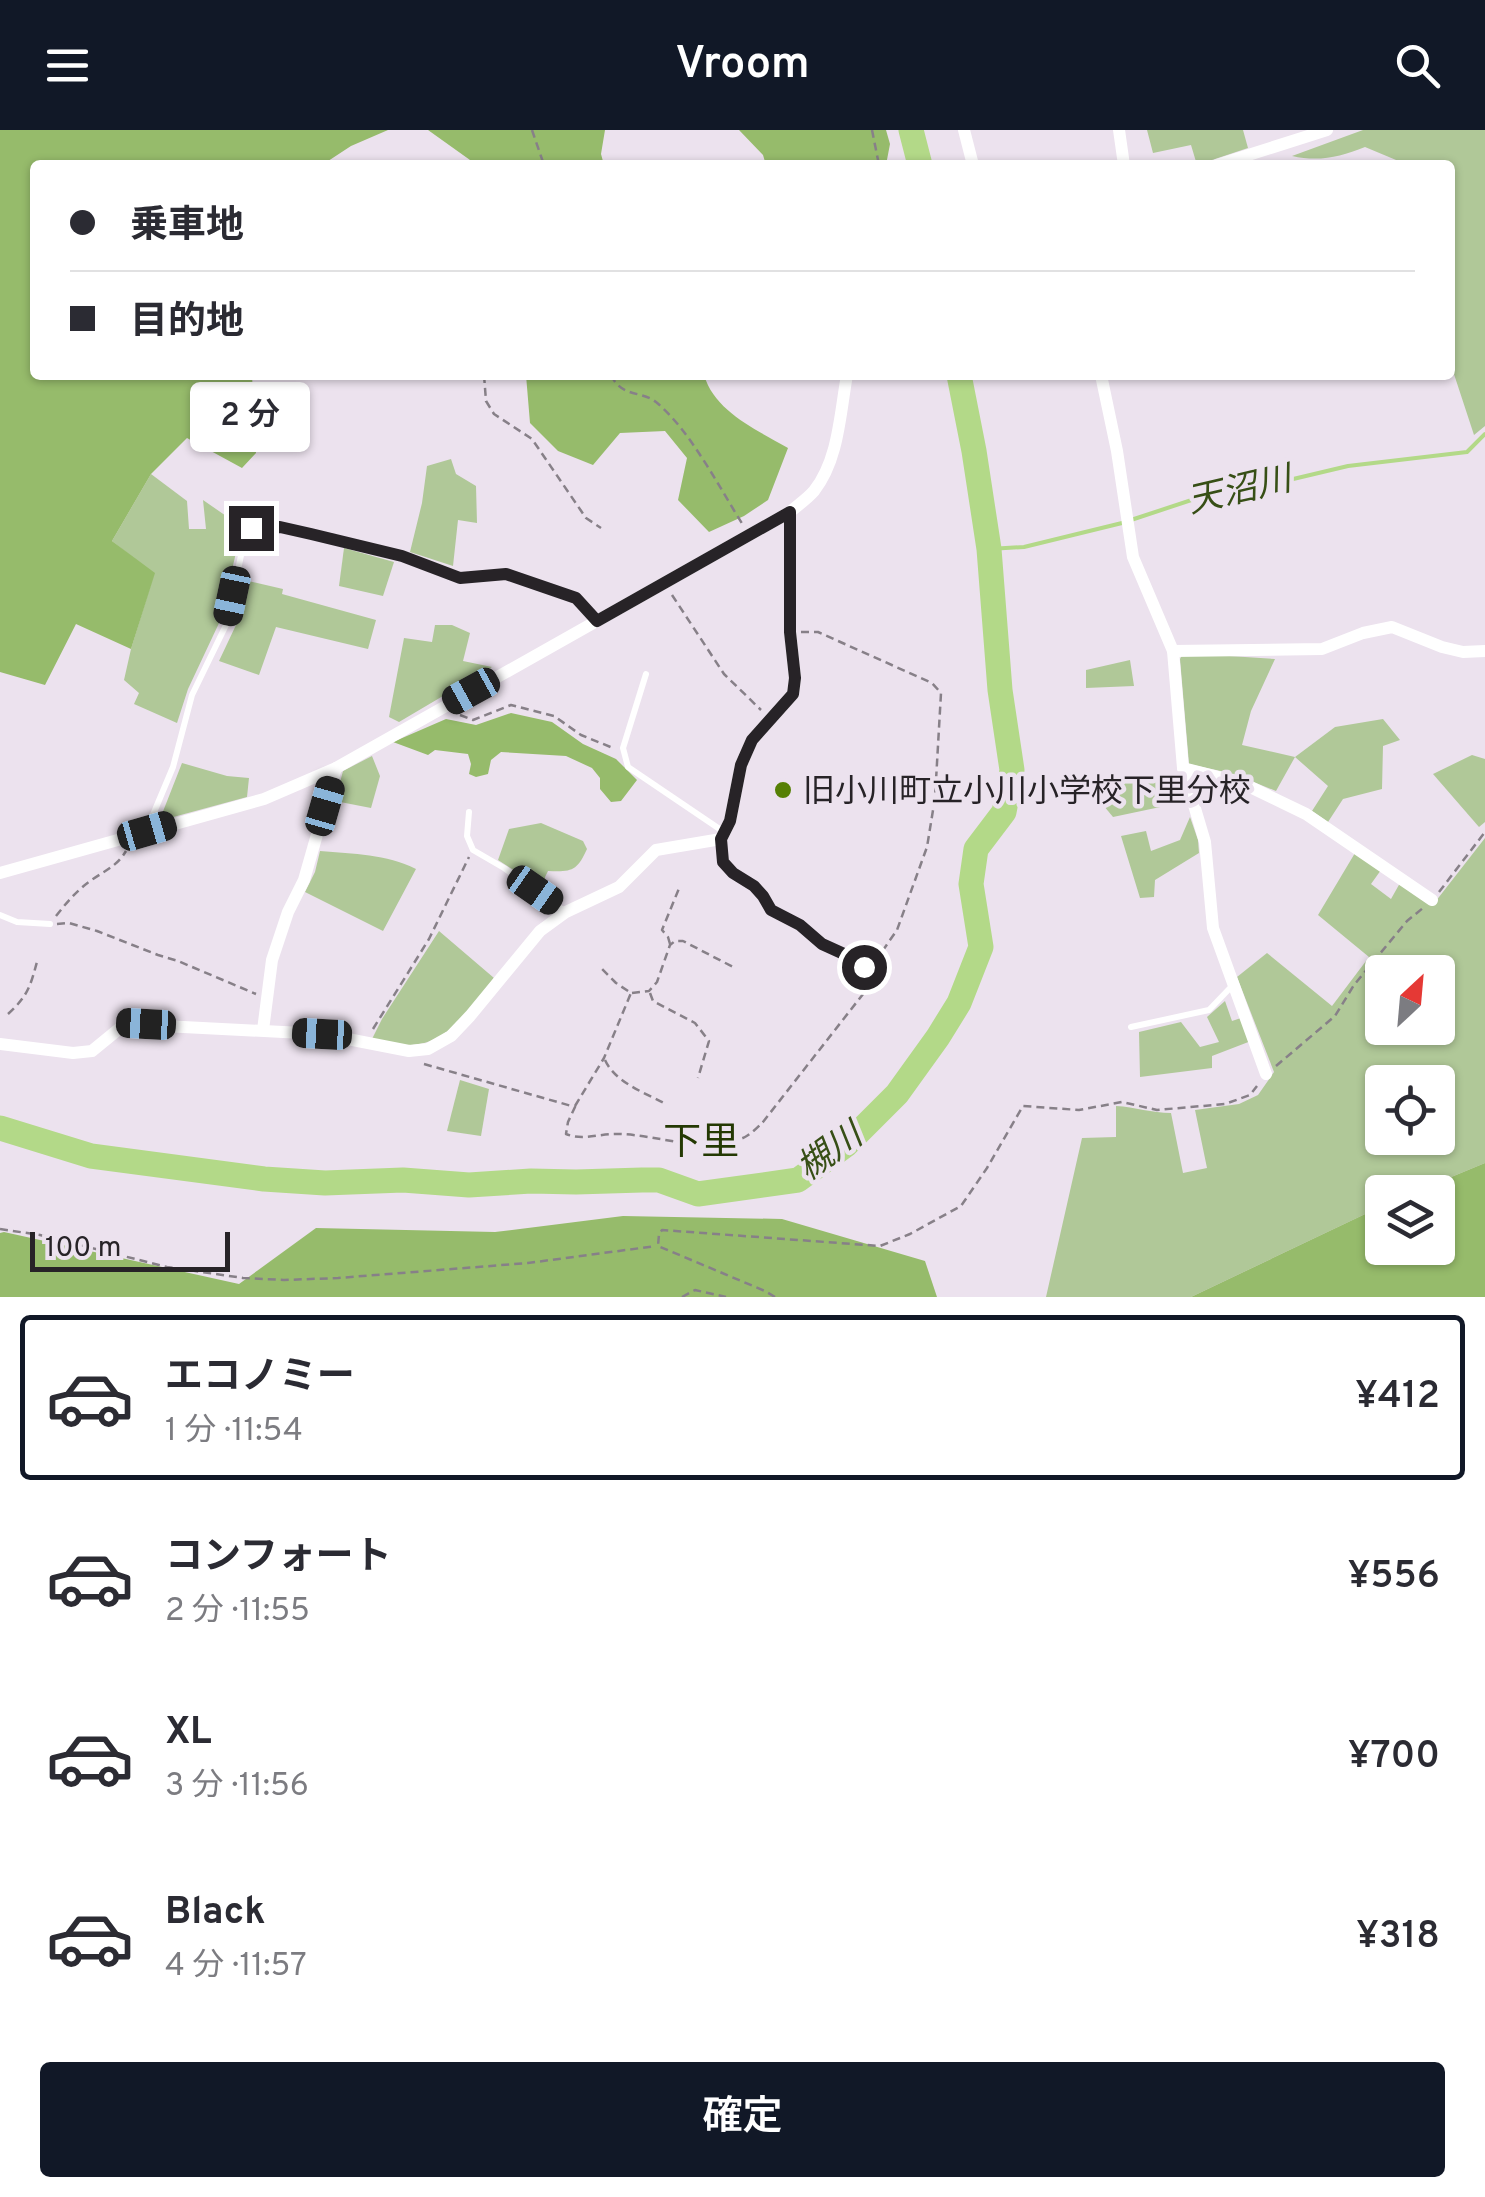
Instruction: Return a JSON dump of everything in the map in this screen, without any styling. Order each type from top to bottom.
[{"type":"street","points":[[964,130],[973,160]]},
{"type":"street","points":[[1119,130],[1123,160]]},
{"type":"street","points":[[1234,160],[1327,130]]},
{"type":"street","points":[[0,873],[264,799],[336,768],[790,512],[813,493],[834,452],[846,380]]},
{"type":"street","points":[[1102,380],[1133,557],[1174,651],[1183,768],[1205,842],[1213,928],[1266,1074]]},
{"type":"street","points":[[0,1044],[92,1051],[124,1024],[322,1034],[409,1051],[428,1048],[451,1036],[540,932],[566,912],[619,887],[656,850],[722,836],[730,821],[741,765],[752,740],[793,694],[790,512]]},
{"type":"street","points":[[1174,651],[1322,649],[1392,626],[1442,647],[1485,652]]},
{"type":"street","points":[[263,1030],[272,960],[304,880],[336,768]]},
{"type":"street","points":[[1183,768],[1242,783],[1306,814],[1432,900]]},
{"type":"lane","points":[[141,832],[172,768],[192,694],[227,623],[244,541],[251,528],[298,531],[402,556],[460,578],[506,574],[576,598],[597,621]]},
{"type":"lane","points":[[646,674],[623,748],[628,767],[722,836],[723,862],[754,886],[771,910],[864,967]]},
{"type":"lane","points":[[469,812],[466,836],[472,850],[566,912]]},
{"type":"lane","points":[[0,915],[17,922],[50,924]]},
{"type":"lane","points":[[1131,1027],[1209,1010],[1233,986]]},
{"type":"path","points":[[532,130],[542,160]]},
{"type":"path","points":[[872,130],[878,160]]},
{"type":"path","points":[[484,380],[486,401],[494,414],[532,438],[586,518],[601,528]]},
{"type":"path","points":[[613,380],[626,392],[653,400],[681,428],[750,534]]},
{"type":"path","points":[[658,585],[673,596],[724,674],[770,719]]},
{"type":"path","points":[[631,993],[604,1058],[574,1107],[566,1134],[578,1139],[622,1134],[685,1144],[728,1142],[746,1136],[763,1122],[874,980],[874,966],[897,930],[927,846],[935,798],[940,693],[932,682],[818,632],[790,632]]},
{"type":"path","points":[[440,708],[473,720],[511,705],[554,716],[582,735],[625,753]]},
{"type":"path","points":[[50,924],[90,880],[118,864],[141,832]]},
{"type":"path","points":[[658,1246],[662,1230],[880,1246],[961,1206],[1024,1106],[1079,1110],[1122,1102],[1157,1110],[1225,1104],[1250,1095],[1266,1074],[1335,1016],[1354,984],[1407,921],[1432,900],[1485,832]]},
{"type":"path","points":[[366,1044],[429,939],[472,850]]},
{"type":"path","points":[[602,969],[631,993],[649,991],[657,982],[670,946],[662,930],[680,886]]},
{"type":"path","points":[[50,924],[69,923],[96,931],[178,960],[266,999]]},
{"type":"path","points":[[670,946],[683,942],[735,968]]},
{"type":"path","points":[[8,1014],[24,1000],[38,958]]},
{"type":"path","points":[[864,967],[874,966]]},
{"type":"path","points":[[649,991],[654,1002],[694,1023],[708,1040],[698,1078]]},
{"type":"path","points":[[409,1051],[416,1062],[574,1107]]},
{"type":"path","points":[[604,1058],[610,1070],[664,1103]]},
{"type":"path","points":[[0,1229],[40,1234],[167,1267],[284,1280],[528,1263],[658,1246],[775,1297]]},
{"type":"path","points":[[682,1297],[695,1290],[726,1297]]},
{"type":"green space","points":[[0,130],[388,130],[330,160],[30,160],[30,380],[252,380],[256,453],[242,468],[187,438],[151,474],[112,541],[155,573],[131,649],[76,624],[45,685],[0,672]]},
{"type":"green space","points":[[428,130],[605,130],[603,160],[470,160]]},
{"type":"green space","points":[[739,130],[886,130],[890,144],[887,160],[764,160]]},
{"type":"green space","points":[[1147,130],[1243,130],[1248,148],[1212,160],[1196,160],[1191,145],[1153,153]]},
{"type":"green space","points":[[1363,130],[1485,130],[1485,426],[1474,435],[1455,377],[1455,160],[1396,160],[1365,147],[1329,158],[1292,156]]},
{"type":"green space","points":[[526,380],[706,380],[727,410],[788,448],[768,500],[709,532],[678,500],[687,458],[665,431],[620,433],[593,465],[558,451],[530,423]]},
{"type":"green space","points":[[451,459],[456,474],[476,486],[477,523],[458,520],[453,566],[410,552],[427,466]]},
{"type":"green space","points":[[151,474],[187,501],[189,529],[206,529],[203,500],[242,527],[220,621],[188,689],[177,723],[134,704],[139,693],[124,680],[154,574],[112,541]]},
{"type":"green space","points":[[344,548],[394,562],[383,596],[339,586]]},
{"type":"green space","points":[[248,581],[376,620],[368,649],[276,627],[259,675],[219,661],[236,625]]},
{"type":"green space","points":[[435,625],[452,625],[470,633],[463,661],[492,667],[399,722],[389,717],[404,638],[432,642]]},
{"type":"green space","points":[[1183,653],[1275,659],[1251,711],[1242,745],[1295,757],[1276,791],[1234,774],[1189,764],[1180,659]]},
{"type":"green space","points":[[1130,660],[1134,686],[1086,688],[1086,670]]},
{"type":"green space","points":[[511,713],[552,722],[583,744],[616,759],[637,780],[621,801],[611,802],[600,789],[600,778],[592,768],[566,756],[501,752],[491,760],[488,774],[476,777],[469,774],[468,754],[435,750],[428,755],[393,742],[446,719],[476,725]]},
{"type":"green space","points":[[1383,719],[1400,740],[1383,746],[1382,789],[1343,799],[1328,822],[1312,811],[1328,786],[1295,757],[1335,727]]},
{"type":"green space","points":[[1472,755],[1485,759],[1485,822],[1479,827],[1433,774]]},
{"type":"green space","points":[[372,756],[380,776],[371,808],[335,801],[343,771]]},
{"type":"green space","points":[[182,763],[249,778],[247,797],[166,819],[162,814]]},
{"type":"green space","points":[[1175,774],[1184,802],[1113,817],[1089,788],[1111,779]]},
{"type":"green space","points":[[1190,817],[1199,853],[1155,880],[1154,897],[1140,898],[1121,836],[1146,831],[1151,851],[1180,840]]},
{"type":"green space","points":[[541,823],[583,841],[587,849],[573,869],[548,871],[545,890],[498,860],[509,829]]},
{"type":"green space","points":[[1485,838],[1485,1163],[1455,1175],[1365,1175],[1365,1214],[1191,1297],[1046,1297],[1082,1138],[1116,1137],[1116,1106],[1171,1113],[1183,1173],[1207,1168],[1195,1110],[1239,1104],[1258,1095],[1274,1072],[1237,977],[1267,953],[1332,1006],[1365,962],[1365,1045],[1455,1045],[1455,955],[1367,955],[1318,915],[1355,853],[1381,870],[1371,884],[1391,899],[1400,883],[1432,906]]},
{"type":"green space","points":[[320,851],[381,858],[416,869],[383,931],[305,892]]},
{"type":"green space","points":[[439,931],[494,978],[456,1024],[432,1040],[403,1045],[372,1039],[382,1019]]},
{"type":"green space","points":[[1225,1001],[1232,1021],[1241,1018],[1251,1041],[1212,1056],[1212,1068],[1140,1077],[1139,1032],[1181,1022],[1200,1047],[1219,1042],[1207,1017]]},
{"type":"green space","points":[[460,1080],[489,1089],[481,1136],[447,1131]]},
{"type":"green space","points":[[1485,1163],[1485,1297],[1191,1297],[1365,1214],[1365,1265],[1455,1265],[1455,1175]]},
{"type":"green space","points":[[623,1216],[782,1219],[925,1261],[937,1297],[0,1297],[0,1233],[4,1232],[239,1284],[316,1228],[495,1232]]},
{"type":"waterway","name":"槻川","points":[[911,130],[919,160]]},
{"type":"waterway","name":"槻川","points":[[0,1128],[91,1156],[264,1179],[325,1183],[403,1180],[469,1185],[659,1180],[698,1194],[798,1180],[846,1145],[897,1094],[959,1003],[981,947],[971,884],[976,849],[1004,812],[1012,770],[1000,690],[989,549],[960,380]]},
{"type":"waterway","name":"天沼川","points":[[1131,520],[1249,481],[1289,480],[1348,466],[1467,452],[1485,434]]},
{"type":"waterway","name":"天沼川","points":[[989,549],[1024,547],[1122,523]]},
{"type":"place","name":"旧小川町立小川小学校下里分校","points":[[783,790]]},
{"type":"district","name":"下里","points":[[701,1141]]},
{"type":"route","points":[[251,528],[280,527],[311,534],[402,556],[460,578],[506,574],[576,598],[597,621],[790,512],[793,694],[752,740],[741,765],[730,821],[721,839],[723,862],[754,886],[771,910],[864,967]]}]
